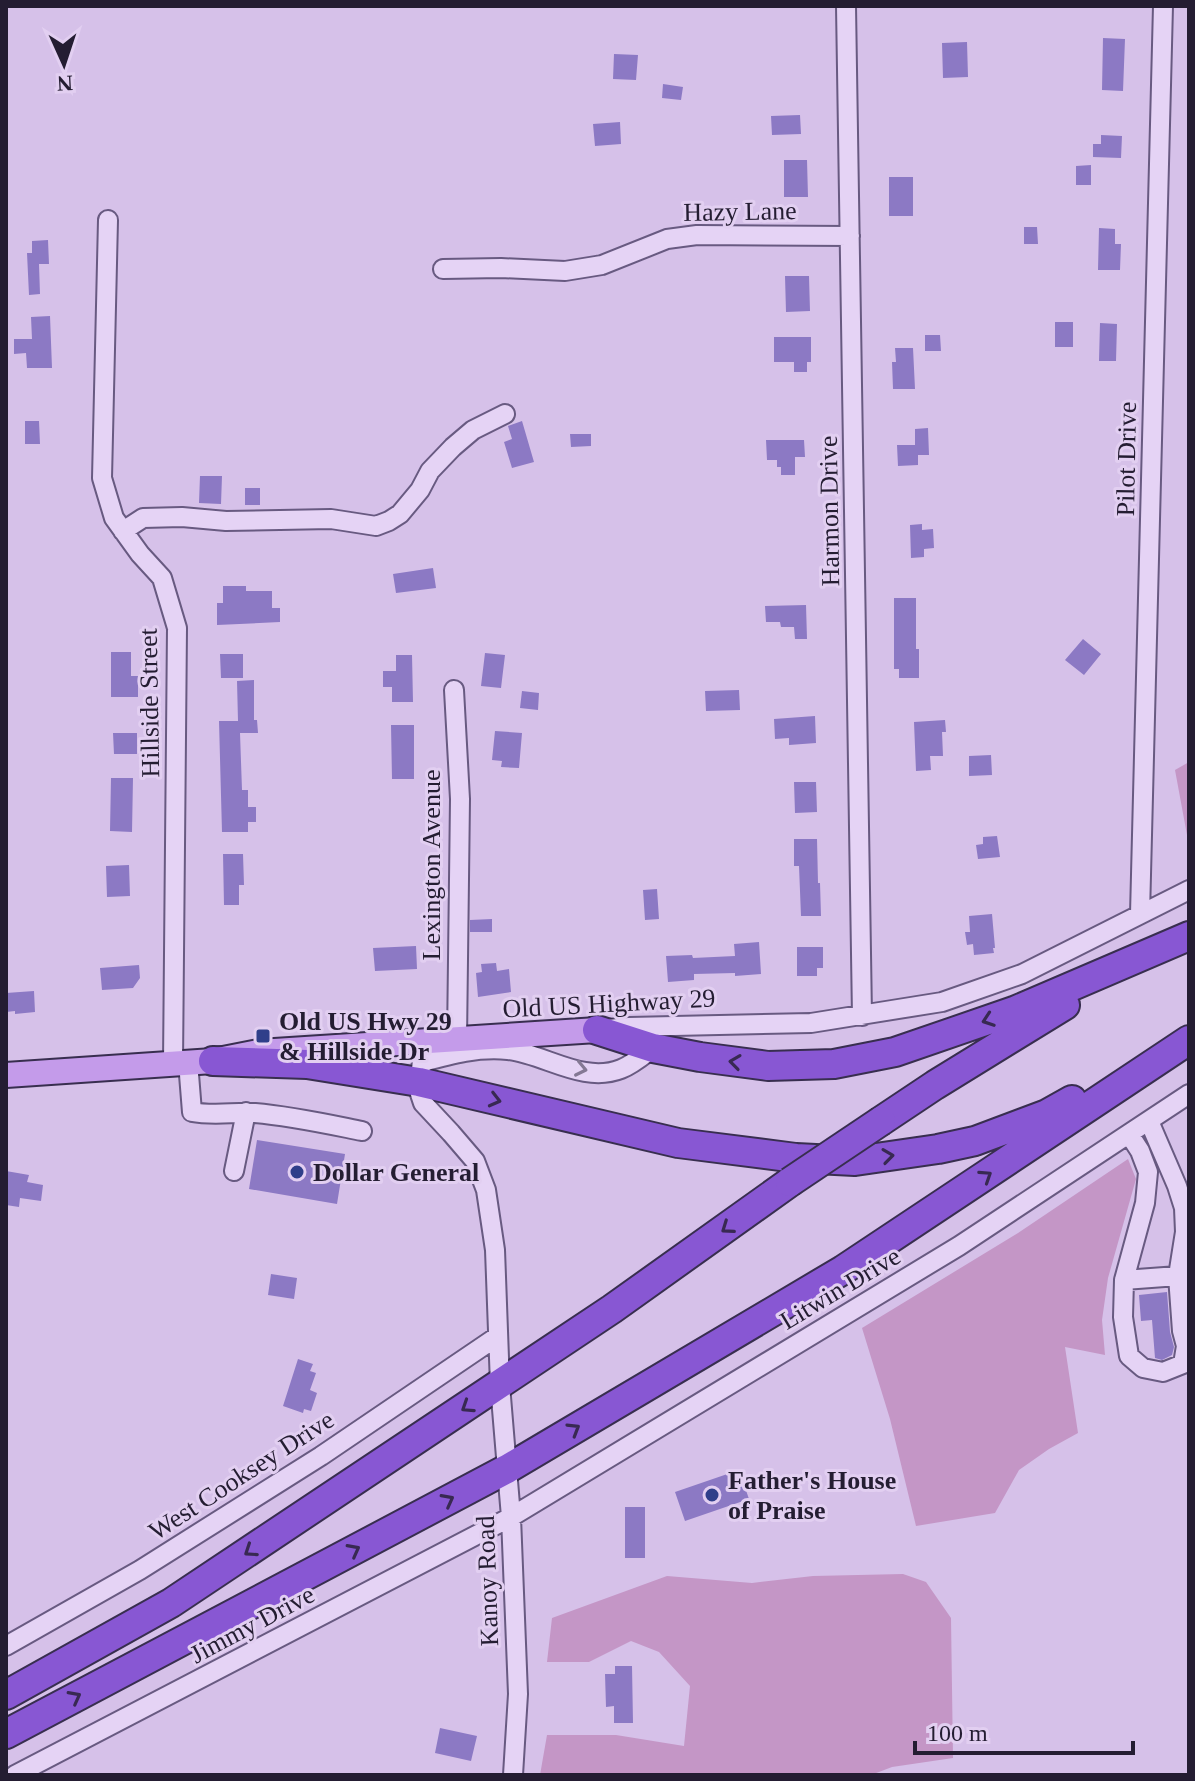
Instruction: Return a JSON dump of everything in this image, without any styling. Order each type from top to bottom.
[{"type":"highway","points":[[597,1030],[653,1048],[700,1057],[768,1066],[834,1064],[895,1052],[1014,1011],[1189,937]]},
{"type":"highway","points":[[6,1695],[171,1603],[612,1309],[881,1121],[1045,1017],[1189,937]]},
{"type":"highway","points":[[191,1062],[423,1062],[678,1143],[783,1157],[855,1161],[975,1141],[1047,1114],[1189,1033]]},
{"type":"highway","points":[[6,1734],[507,1469],[843,1270],[1189,1040]]},
{"type":"main road","name":"Old US Highway 29","points":[[6,1075],[191,1062],[259,1052],[423,1062],[457,1040],[597,1030]]},
{"type":"street","name":"Harmon Drive","points":[[846,6],[862,1016]]},
{"type":"street","name":"Pilot Drive","points":[[1140,914],[1163,6]]},
{"type":"street","name":"Hillside Street","points":[[108,220],[102,478],[114,518],[162,578],[177,628],[192,1112],[206,1115],[246,1112]]},
{"type":"street","name":"Hazy Lane","points":[[443,269],[565,271],[602,265],[667,239],[697,235],[850,236]]},
{"type":"street","points":[[123,531],[143,518],[182,517],[226,521],[331,519],[376,526],[400,514],[420,490],[430,471],[453,447],[473,430],[505,414]]},
{"type":"street","name":"Lexington Avenue","points":[[454,690],[460,799],[457,1040]]},
{"type":"street","name":"Old US Highway 29","points":[[597,1030],[811,1023],[942,1002],[1022,974],[1189,890]]},
{"type":"street","points":[[423,1062],[466,1051],[512,1050],[580,1071],[599,1073],[623,1068],[687,1027]]},
{"type":"street","name":"Kanoy Road","points":[[423,1062],[420,1094],[423,1103],[475,1161],[486,1190],[495,1250],[518,1694],[513,1775]]},
{"type":"street","name":"Litwin Drive","points":[[511,1517],[959,1246],[1189,1094]]},
{"type":"street","points":[[234,1171],[246,1112],[362,1131]]},
{"type":"street","points":[[1129,1134],[1148,1172],[1145,1203],[1124,1280],[1123,1317],[1129,1356],[1143,1368],[1163,1372],[1183,1364],[1186,1346],[1178,1276],[1185,1232],[1184,1208],[1149,1121]]},
{"type":"street","points":[[1124,1280],[1178,1276]]},
{"type":"street","name":"West Cooksey Drive","points":[[6,1646],[140,1570],[321,1456],[498,1336]]},
{"type":"street","name":"Jimmy Drive","points":[[15,1775],[511,1517]]},
{"type":"shaded area","points":[[1189,762],[1189,834],[1187,835],[1175,770]]},
{"type":"shaded area","points":[[1128,1159],[1136,1179],[1108,1278],[1102,1320],[1105,1355],[1065,1347],[1078,1433],[1019,1470],[995,1513],[916,1526],[890,1419],[862,1328],[1018,1233]]},
{"type":"shaded area","points":[[903,1574],[926,1582],[951,1618],[953,1758],[892,1767],[871,1775],[540,1775],[547,1735],[616,1735],[684,1746],[690,1686],[659,1652],[631,1641],[589,1662],[547,1662],[552,1618],[667,1576],[752,1583],[813,1576]]},
{"type":"building","points":[[1103,38],[1125,39],[1123,91],[1102,90]]},
{"type":"building","points":[[967,42],[968,77],[943,78],[942,43]]},
{"type":"building","points":[[614,54],[638,55],[636,80],[613,79]]},
{"type":"building","points":[[663,84],[683,87],[681,100],[662,98]]},
{"type":"building","points":[[800,115],[801,134],[772,135],[771,116]]},
{"type":"building","points":[[620,122],[621,144],[595,146],[593,124]]},
{"type":"building","points":[[1101,135],[1122,136],[1121,158],[1093,157],[1093,144],[1101,144]]},
{"type":"building","points":[[784,160],[807,160],[808,197],[784,197]]},
{"type":"building","points":[[1091,165],[1091,185],[1076,185],[1076,166]]},
{"type":"building","points":[[889,177],[913,177],[913,216],[889,216]]},
{"type":"building","points":[[1024,227],[1037,227],[1038,244],[1024,244]]},
{"type":"building","points":[[1099,228],[1115,229],[1115,244],[1121,244],[1120,270],[1098,270]]},
{"type":"building","points":[[48,240],[49,264],[39,264],[40,294],[29,295],[27,253],[32,253],[32,241]]},
{"type":"building","points":[[785,276],[809,276],[810,311],[786,312]]},
{"type":"building","points":[[50,316],[52,368],[27,368],[26,353],[14,354],[14,339],[32,339],[31,317]]},
{"type":"building","points":[[1055,322],[1073,322],[1073,347],[1055,347]]},
{"type":"building","points":[[1100,323],[1117,324],[1116,361],[1099,361]]},
{"type":"building","points":[[925,335],[940,335],[941,351],[925,351]]},
{"type":"building","points":[[774,337],[811,337],[811,362],[807,362],[807,372],[794,372],[794,362],[774,362]]},
{"type":"building","points":[[895,348],[913,348],[915,389],[893,389]]},
{"type":"building","points":[[25,421],[39,421],[40,444],[25,444]]},
{"type":"building","points":[[522,421],[534,462],[512,468],[504,442],[512,439],[508,426]]},
{"type":"building","points":[[928,428],[929,455],[918,455],[918,465],[898,466],[897,445],[915,445],[915,429]]},
{"type":"building","points":[[570,434],[591,434],[591,446],[571,447]]},
{"type":"building","points":[[766,440],[804,440],[805,457],[795,457],[795,475],[781,475],[777,460],[767,460]]},
{"type":"building","points":[[200,476],[222,476],[221,504],[199,503]]},
{"type":"building","points":[[245,488],[260,488],[260,505],[245,505]]},
{"type":"building","points":[[922,524],[922,530],[933,529],[934,548],[924,549],[924,557],[911,558],[910,525]]},
{"type":"building","points":[[433,568],[436,588],[396,593],[393,574]]},
{"type":"building","points":[[223,586],[246,586],[246,591],[272,591],[272,608],[280,608],[280,622],[217,625],[217,603],[223,603]]},
{"type":"building","points":[[894,598],[916,598],[919,678],[899,678],[899,669],[894,669]]},
{"type":"building","points":[[806,605],[807,639],[795,639],[794,627],[781,627],[780,622],[766,622],[765,606]]},
{"type":"building","points":[[1083,639],[1101,654],[1084,675],[1065,660]]},
{"type":"building","points":[[111,652],[131,652],[131,676],[138,676],[138,697],[111,697]]},
{"type":"building","points":[[485,653],[505,655],[501,688],[481,686]]},
{"type":"building","points":[[220,654],[243,654],[243,678],[221,678]]},
{"type":"building","points":[[396,655],[412,655],[413,702],[392,702],[392,687],[383,687],[383,671],[396,671]]},
{"type":"building","points":[[254,680],[254,720],[257,720],[258,733],[240,733],[242,790],[248,790],[248,807],[256,807],[256,822],[248,822],[248,832],[222,832],[219,721],[238,721],[237,681]]},
{"type":"building","points":[[739,690],[740,710],[706,711],[705,691]]},
{"type":"building","points":[[522,691],[539,693],[538,710],[520,708]]},
{"type":"building","points":[[815,716],[816,743],[789,745],[789,738],[775,739],[774,719]]},
{"type":"building","points":[[945,720],[943,756],[930,756],[931,770],[916,771],[914,722]]},
{"type":"building","points":[[391,725],[414,725],[414,779],[392,779]]},
{"type":"building","points":[[495,731],[522,733],[519,768],[501,767],[502,761],[492,760]]},
{"type":"building","points":[[113,733],[137,733],[137,754],[114,754]]},
{"type":"building","points":[[991,755],[992,775],[969,776],[969,756]]},
{"type":"building","points":[[111,778],[133,778],[132,832],[110,831]]},
{"type":"building","points":[[794,782],[816,782],[817,812],[795,813]]},
{"type":"building","points":[[997,836],[1000,857],[978,859],[976,845],[983,844],[983,837]]},
{"type":"building","points":[[794,839],[817,839],[821,916],[801,916],[799,866],[794,866]]},
{"type":"building","points":[[223,854],[243,854],[244,885],[239,885],[239,905],[224,905]]},
{"type":"building","points":[[129,865],[130,896],[107,897],[106,866]]},
{"type":"building","points":[[657,889],[659,919],[645,920],[643,890]]},
{"type":"building","points":[[992,914],[994,953],[974,955],[973,944],[967,945],[965,932],[970,932],[969,916]]},
{"type":"building","points":[[492,919],[492,932],[470,932],[470,920]]},
{"type":"building","points":[[759,942],[761,974],[694,974],[694,980],[668,982],[666,956],[735,956],[734,944]]},
{"type":"building","points":[[416,946],[417,969],[375,971],[373,948]]},
{"type":"building","points":[[797,947],[823,947],[823,968],[817,968],[817,976],[797,976]]},
{"type":"building","points":[[496,963],[497,971],[509,969],[511,992],[478,997],[476,973],[482,972],[481,964]]},
{"type":"building","points":[[139,965],[140,978],[133,988],[102,990],[100,968]]},
{"type":"building","points":[[34,991],[35,1012],[6,1012],[6,993]]},
{"type":"building","name":"Dollar General","points":[[257,1140],[345,1154],[337,1204],[249,1189]]},
{"type":"building","points":[[6,1171],[29,1175],[27,1182],[43,1185],[41,1201],[20,1198],[19,1207],[6,1205]]},
{"type":"building","points":[[271,1274],[297,1278],[294,1299],[268,1295]]},
{"type":"building","points":[[1167,1292],[1174,1347],[1172,1355],[1162,1360],[1155,1358],[1152,1320],[1141,1321],[1139,1295]]},
{"type":"building","points":[[298,1359],[313,1364],[310,1371],[316,1373],[310,1390],[317,1393],[311,1411],[304,1409],[303,1413],[283,1406]]},
{"type":"building","name":"Father's House of Praise","points":[[739,1470],[749,1499],[685,1521],[675,1492]]},
{"type":"building","points":[[625,1507],[645,1507],[645,1558],[625,1558]]},
{"type":"building","points":[[615,1666],[632,1666],[633,1723],[614,1723],[614,1706],[606,1707],[605,1674],[615,1674]]},
{"type":"building","points":[[440,1728],[477,1736],[471,1761],[435,1753]]},
{"type":"place","name":"Old US Hwy 29 & Hillside Dr","points":[[263,1036]]},
{"type":"place","name":"Dollar General","points":[[297,1172]]},
{"type":"place","name":"Father's House of Praise","points":[[712,1495]]}]
